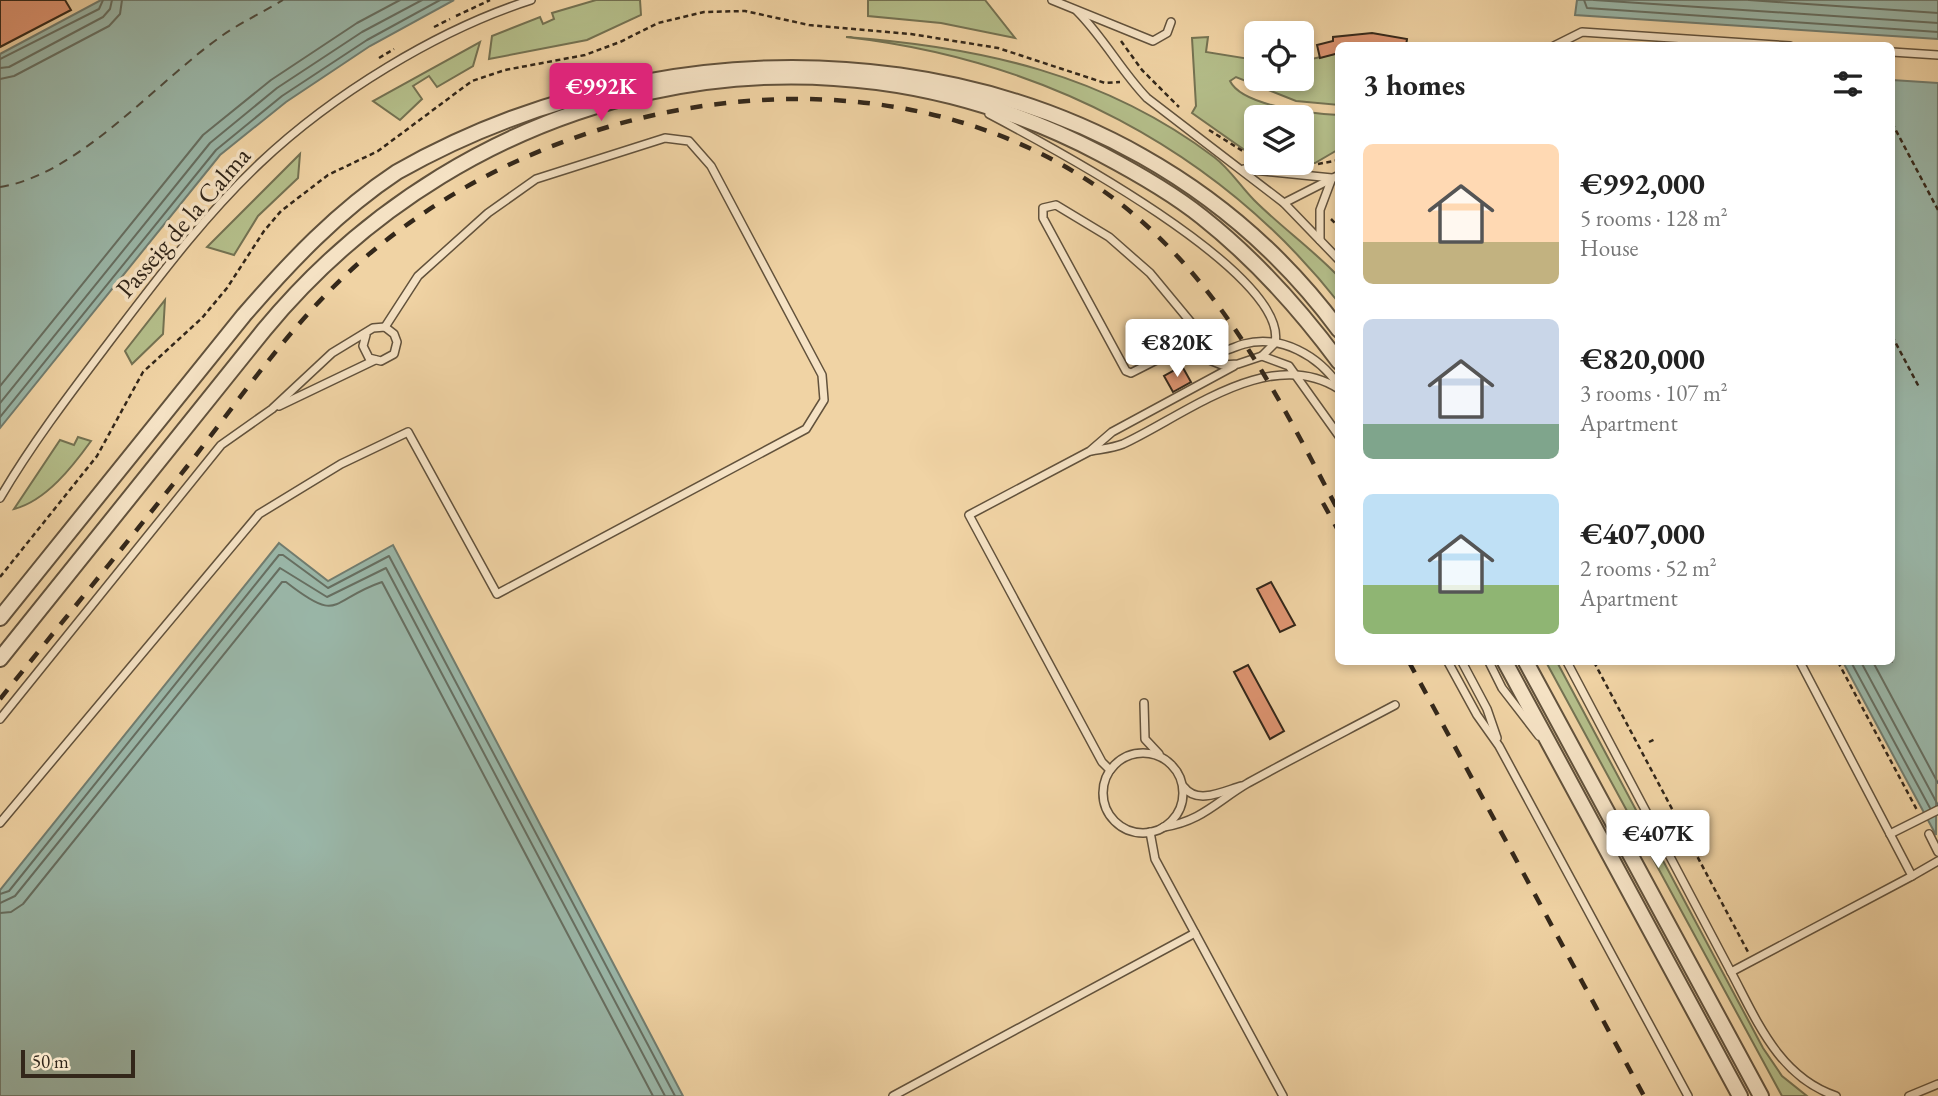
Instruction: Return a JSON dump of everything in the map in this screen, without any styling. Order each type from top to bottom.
[{"type":"street","points":[[874,58],[937,69],[1026,94],[1119,138],[1173,172],[1231,215],[1279,260],[1335,325]]},
{"type":"street","points":[[0,618],[244,314],[291,262],[352,205],[396,172],[496,116],[549,94],[651,66]]},
{"type":"street","points":[[0,659],[297,290],[369,224],[459,163],[554,119],[618,99],[681,85],[740,78],[805,77],[883,83],[961,99],[1021,117],[1075,140],[1138,174],[1200,215],[1282,291],[1335,357]]},
{"type":"street","points":[[1507,665],[1740,1096]]},
{"type":"street","points":[[1528,665],[1761,1096]]},
{"type":"lane","name":"Passeig de la Calma","points":[[0,498],[90,368],[183,246],[260,163],[344,97],[393,66],[453,33],[531,0]]},
{"type":"lane","points":[[1052,0],[1153,41],[1167,33],[1171,22]]},
{"type":"lane","points":[[1077,11],[1095,29],[1130,81],[1178,123],[1284,203],[1335,256]]},
{"type":"lane","points":[[1562,42],[1581,32],[1730,42]]},
{"type":"lane","points":[[1895,52],[1938,55]]},
{"type":"lane","points":[[961,99],[1067,155],[1183,230],[1234,272],[1264,305],[1275,325],[1275,343],[1262,356],[1216,376],[1111,432],[1090,451],[969,514],[1102,762],[1110,769]]},
{"type":"lane","points":[[0,823],[259,513],[341,464],[408,432],[497,594],[806,429],[824,400],[822,375],[711,166],[689,141],[665,138],[536,179],[488,213],[418,276],[384,327]]},
{"type":"lane","points":[[1241,169],[1335,176]]},
{"type":"lane","points":[[1284,203],[1335,176]]},
{"type":"lane","points":[[1320,241],[1320,210],[1335,176]]},
{"type":"lane","points":[[1238,365],[1214,363],[1190,343],[1131,373],[1126,371],[1043,218],[1043,208],[1056,205],[1109,237],[1150,273],[1213,349],[1224,351],[1254,342],[1275,343],[1312,357],[1335,383]]},
{"type":"lane","points":[[0,719],[221,445],[272,409],[332,353],[366,335],[373,328],[384,327],[394,334],[397,348],[387,360],[375,360],[272,409]]},
{"type":"lane","points":[[366,335],[365,352],[375,360]]},
{"type":"lane","points":[[1262,356],[1289,366],[1299,376],[1335,430]]},
{"type":"lane","points":[[1216,376],[1215,386],[1224,390]]},
{"type":"lane","points":[[1090,451],[1120,445],[1238,383],[1267,377],[1299,376],[1316,378],[1335,385]]},
{"type":"lane","points":[[1450,665],[1477,715],[1499,746],[1688,1096]]},
{"type":"lane","points":[[1464,665],[1487,709],[1499,746]]},
{"type":"lane","points":[[1490,665],[1502,688],[1563,769]]},
{"type":"lane","points":[[1569,665],[1771,1046],[1796,1075],[1818,1090],[1836,1096]]},
{"type":"lane","points":[[1802,665],[1912,876]]},
{"type":"lane","points":[[1144,703],[1145,739],[1178,773],[1182,784],[1192,795],[1200,796],[1245,785]]},
{"type":"lane","points":[[1165,760],[1141,753],[1128,756],[1110,769],[1104,786],[1108,810],[1125,829],[1150,832],[1186,824],[1245,785],[1395,705]]},
{"type":"lane","points":[[1164,827],[1181,808],[1182,784]]},
{"type":"lane","points":[[1890,834],[1938,810]]},
{"type":"lane","points":[[1150,832],[1155,859],[1283,1096]]},
{"type":"lane","points":[[1929,834],[1938,852]]},
{"type":"lane","points":[[1731,972],[1938,861]]},
{"type":"lane","points":[[893,1096],[1195,933]]},
{"type":"lane","points":[[1909,1096],[1938,1087]]},
{"type":"path","points":[[0,578],[96,456],[143,372],[202,318],[227,288],[264,231],[281,211],[328,174],[378,151],[448,96],[472,81],[505,70],[584,55],[620,42],[658,23],[704,12],[745,11],[809,25],[948,38],[998,48],[1105,83],[1130,81]]},
{"type":"path","points":[[1109,25],[1142,70],[1179,107]]},
{"type":"path","points":[[1200,124],[1244,152]]},
{"type":"path","points":[[1895,129],[1938,210]]},
{"type":"path","points":[[1895,342],[1919,387]]},
{"type":"path","points":[[1596,665],[1753,961]]},
{"type":"path","points":[[1840,665],[1922,818]]},
{"type":"path","points":[[1649,742],[1656,739]]},
{"type":"green space","points":[[596,0],[640,0],[641,15],[587,40],[489,59],[492,36],[540,17],[543,24],[554,19],[552,13]]},
{"type":"green space","points":[[868,0],[985,0],[1015,38],[941,23],[868,16]]},
{"type":"green space","points":[[846,37],[945,48],[993,57],[1085,85],[1129,105],[1172,128],[1220,162],[1254,200],[1335,273],[1335,298],[1291,248],[1238,199],[1181,157],[1120,120],[1055,90],[988,66],[918,48]]},
{"type":"green space","points":[[1208,37],[1206,52],[1244,58],[1244,80],[1236,77],[1230,81],[1237,90],[1248,97],[1273,105],[1244,105],[1244,150],[1192,113],[1196,106],[1192,38]]},
{"type":"green space","points":[[480,42],[473,66],[437,87],[429,76],[413,86],[422,99],[400,120],[373,101]]},
{"type":"green space","points":[[1335,54],[1335,105],[1296,101],[1271,91],[1314,91],[1314,58]]},
{"type":"green space","points":[[1314,113],[1335,115],[1335,151],[1315,163]]},
{"type":"green space","points":[[300,154],[298,178],[258,216],[234,255],[207,247]]},
{"type":"green space","points":[[165,300],[163,334],[132,364],[125,351]]},
{"type":"green space","points":[[78,437],[91,441],[67,471],[37,499],[14,509],[60,440],[74,445]]},
{"type":"green space","points":[[1548,665],[1559,665],[1763,1048],[1782,1076],[1807,1096],[1782,1096]]},
{"type":"water","points":[[101,0],[454,0],[370,46],[286,102],[220,155],[0,428],[0,54]]},
{"type":"water","points":[[1577,0],[1938,0],[1938,39],[1575,15]]},
{"type":"water","points":[[1895,80],[1938,83],[1936,835],[1845,665],[1895,665]]},
{"type":"water","points":[[279,543],[328,581],[393,545],[683,1096],[0,1096],[0,890]]},
{"type":"building","points":[[0,0],[65,0],[71,10],[0,47]]},
{"type":"building","points":[[1372,33],[1407,39],[1407,42],[1335,42],[1335,54],[1320,58],[1317,45],[1333,41],[1333,37]]},
{"type":"building","points":[[1182,366],[1191,382],[1173,392],[1164,376]]},
{"type":"building","points":[[1271,582],[1295,625],[1280,632],[1257,589]]},
{"type":"building","points":[[1248,665],[1284,731],[1270,739],[1234,672]]},
{"type":"ferry route","points":[[0,187],[30,179],[59,165],[88,146],[223,35],[283,0]]},
{"type":"railway","points":[[0,699],[166,494],[274,354],[319,302],[368,255],[450,196],[542,150],[640,118],[742,101],[845,101],[945,118],[1039,153],[1126,208],[1161,240],[1222,310],[1272,389],[1335,504]]},
{"type":"railway","points":[[1323,503],[1335,525]]},
{"type":"railway","points":[[1411,665],[1644,1096]]}]
